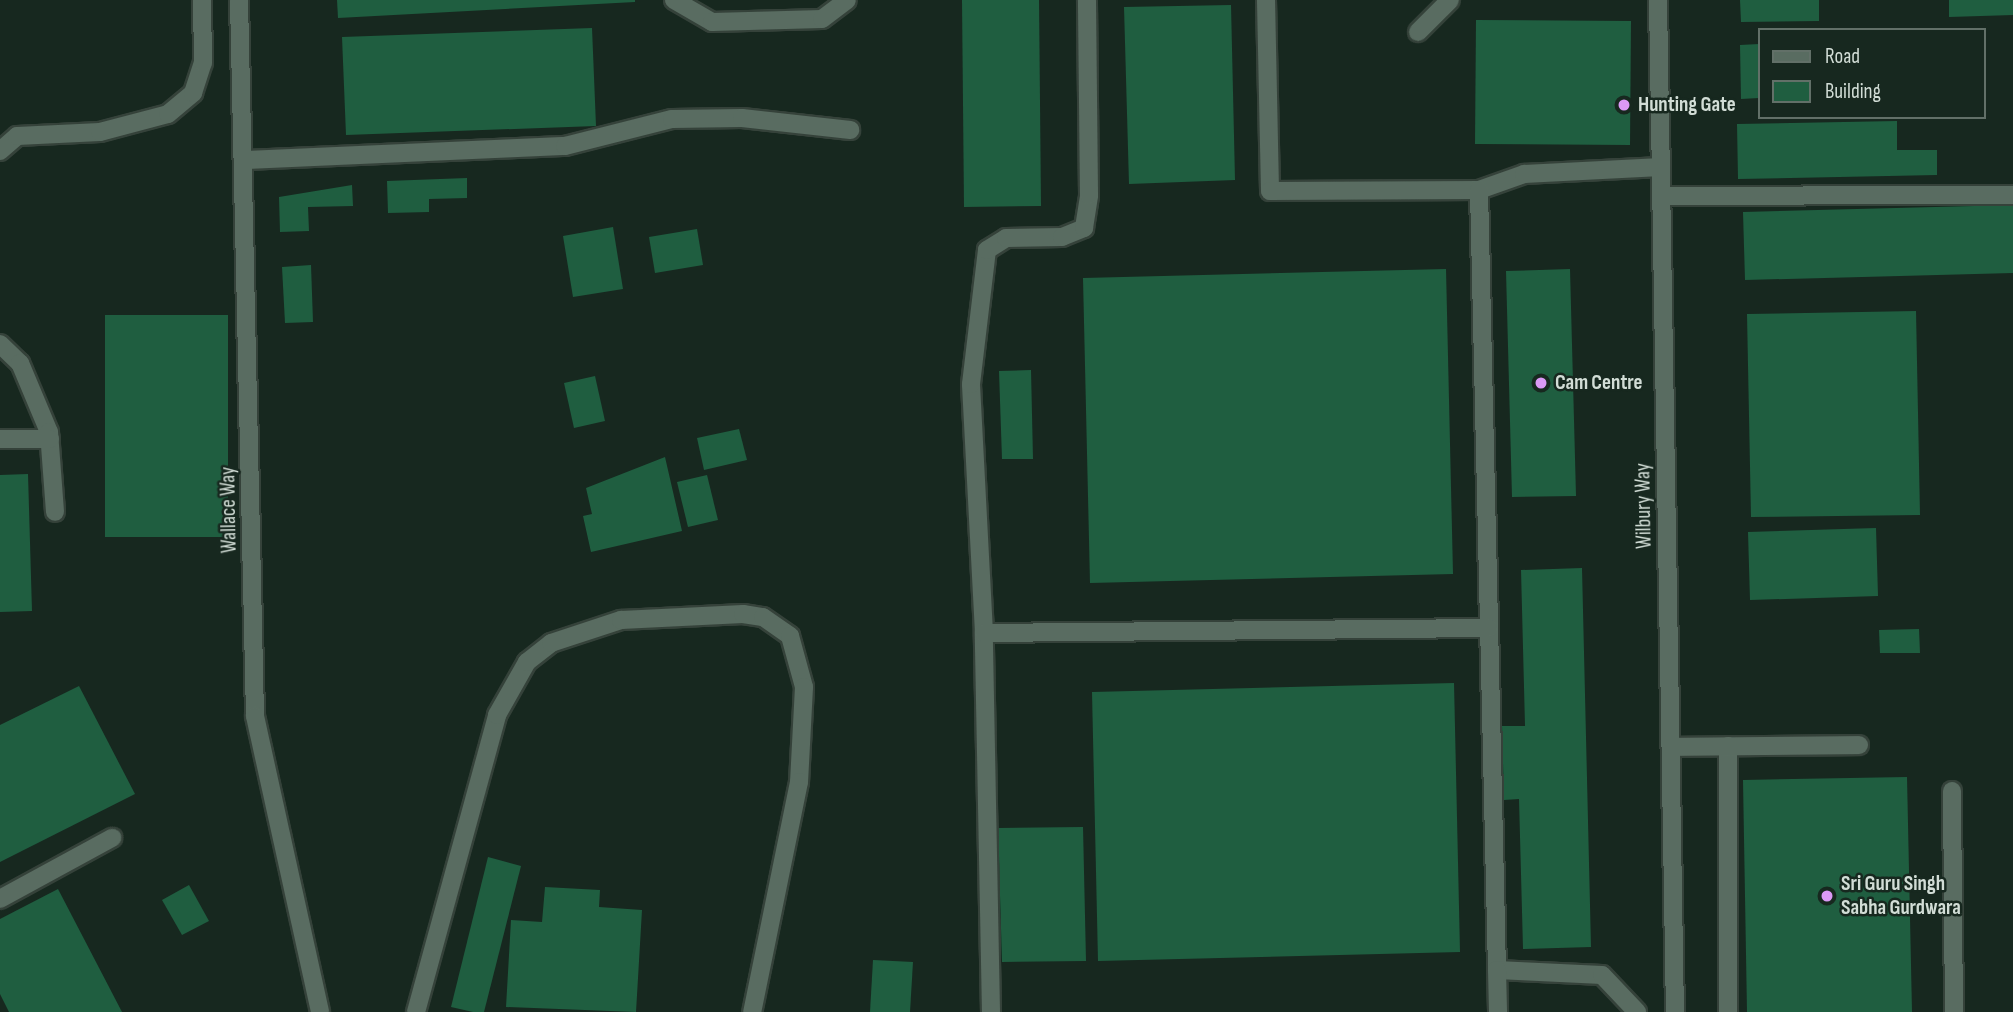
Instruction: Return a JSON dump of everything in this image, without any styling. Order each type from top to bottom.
[{"type":"street","points":[[0,151],[17,136],[100,132],[168,114],[193,93],[203,63],[202,0]]},
{"type":"street","name":"Wallace Way","points":[[239,0],[255,716],[320,1012]]},
{"type":"street","points":[[674,0],[712,22],[822,19],[847,0]]},
{"type":"street","points":[[991,1012],[984,633],[971,384],[987,250],[1006,238],[1062,237],[1084,228],[1089,195],[1087,0]]},
{"type":"street","points":[[1266,0],[1270,191],[1479,190],[1524,174],[1661,167]]},
{"type":"street","points":[[1418,32],[1450,0]]},
{"type":"street","name":"Wilbury Way","points":[[1658,0],[1675,1012]]},
{"type":"street","points":[[244,159],[565,146],[672,119],[742,118],[850,130]]},
{"type":"street","points":[[1479,190],[1498,1012]]},
{"type":"street","points":[[1661,196],[2013,195]]},
{"type":"street","points":[[0,344],[20,363],[50,439],[55,512]]},
{"type":"street","points":[[0,439],[50,439]]},
{"type":"street","points":[[416,1012],[498,715],[527,662],[551,643],[621,620],[743,614],[763,617],[790,636],[804,687],[799,782],[752,1012]]},
{"type":"street","points":[[984,633],[1489,628]]},
{"type":"street","points":[[1671,747],[1859,745]]},
{"type":"street","points":[[1728,746],[1728,1012]]},
{"type":"street","points":[[1952,792],[1954,1012]]},
{"type":"street","points":[[0,899],[112,838]]},
{"type":"street","points":[[1497,971],[1601,975],[1637,1012]]},
{"type":"building","points":[[337,0],[635,0],[635,2],[338,18]]},
{"type":"building","points":[[962,0],[1039,0],[1041,206],[964,207]]},
{"type":"building","points":[[1740,0],[1819,0],[1819,21],[1741,22]]},
{"type":"building","points":[[1949,0],[2013,0],[2013,15],[1949,17]]},
{"type":"building","points":[[1231,5],[1235,180],[1129,184],[1124,7]]},
{"type":"building","points":[[1476,20],[1631,21],[1630,145],[1475,144]]},
{"type":"building","points":[[592,28],[596,126],[346,135],[342,37]]},
{"type":"building","points":[[1758,44],[1758,98],[1741,99],[1740,45]]},
{"type":"building","points":[[1897,121],[1897,150],[1937,150],[1937,175],[1738,179],[1737,124]]},
{"type":"building","points":[[467,178],[467,198],[429,199],[429,212],[388,213],[387,181]]},
{"type":"building","points":[[352,185],[353,206],[308,207],[309,231],[280,232],[279,197]]},
{"type":"building","points":[[2013,205],[2013,273],[1745,280],[1743,212]]},
{"type":"building","points":[[613,227],[623,289],[573,297],[563,236]]},
{"type":"building","points":[[697,229],[703,265],[655,273],[649,237]]},
{"type":"building","points":[[311,265],[313,322],[285,323],[282,267]]},
{"type":"building","points":[[1446,269],[1453,574],[1090,583],[1083,278]]},
{"type":"building","name":"Cam Centre","points":[[1570,269],[1576,496],[1512,497],[1506,271]]},
{"type":"building","points":[[1916,311],[1920,515],[1751,517],[1747,314]]},
{"type":"building","points":[[105,315],[228,315],[228,537],[105,537]]},
{"type":"building","points":[[1031,370],[1033,459],[1002,459],[999,371]]},
{"type":"building","points":[[595,376],[605,421],[574,428],[564,383]]},
{"type":"building","points":[[739,429],[747,460],[704,470],[697,438]]},
{"type":"building","points":[[665,457],[682,531],[591,552],[583,516],[592,514],[586,488]]},
{"type":"building","points":[[28,474],[32,611],[0,612],[0,475]]},
{"type":"building","points":[[707,475],[718,520],[688,527],[677,482]]},
{"type":"building","points":[[1876,528],[1878,596],[1750,600],[1748,532]]},
{"type":"building","points":[[1582,568],[1591,947],[1523,949],[1519,799],[1504,800],[1502,726],[1525,726],[1521,570]]},
{"type":"building","points":[[1919,629],[1920,653],[1880,653],[1879,630]]},
{"type":"building","points":[[1454,683],[1460,952],[1098,961],[1092,692]]},
{"type":"building","points":[[79,686],[135,794],[0,862],[0,725]]},
{"type":"building","name":"Sri Guru Singh Sabha Gurdwara","points":[[1907,777],[1912,1012],[1747,1012],[1743,780]]},
{"type":"building","points":[[1083,827],[1086,961],[1002,962],[998,828]]},
{"type":"building","points":[[488,857],[521,866],[484,1012],[473,1012],[451,1007]]},
{"type":"building","points":[[189,885],[209,921],[182,935],[162,900]]},
{"type":"building","points":[[545,887],[600,890],[599,907],[642,910],[636,1012],[506,1007],[511,920],[542,922]]},
{"type":"building","points":[[58,889],[122,1012],[9,1012],[0,994],[0,919]]},
{"type":"building","points":[[873,960],[913,962],[910,1012],[870,1012]]},
{"type":"place","name":"Hunting Gate","points":[[1624,105]]},
{"type":"place","name":"Cam Centre","points":[[1541,383]]},
{"type":"place","name":"Sri Guru Singh Sabha Gurdwara","points":[[1827,896]]}]
